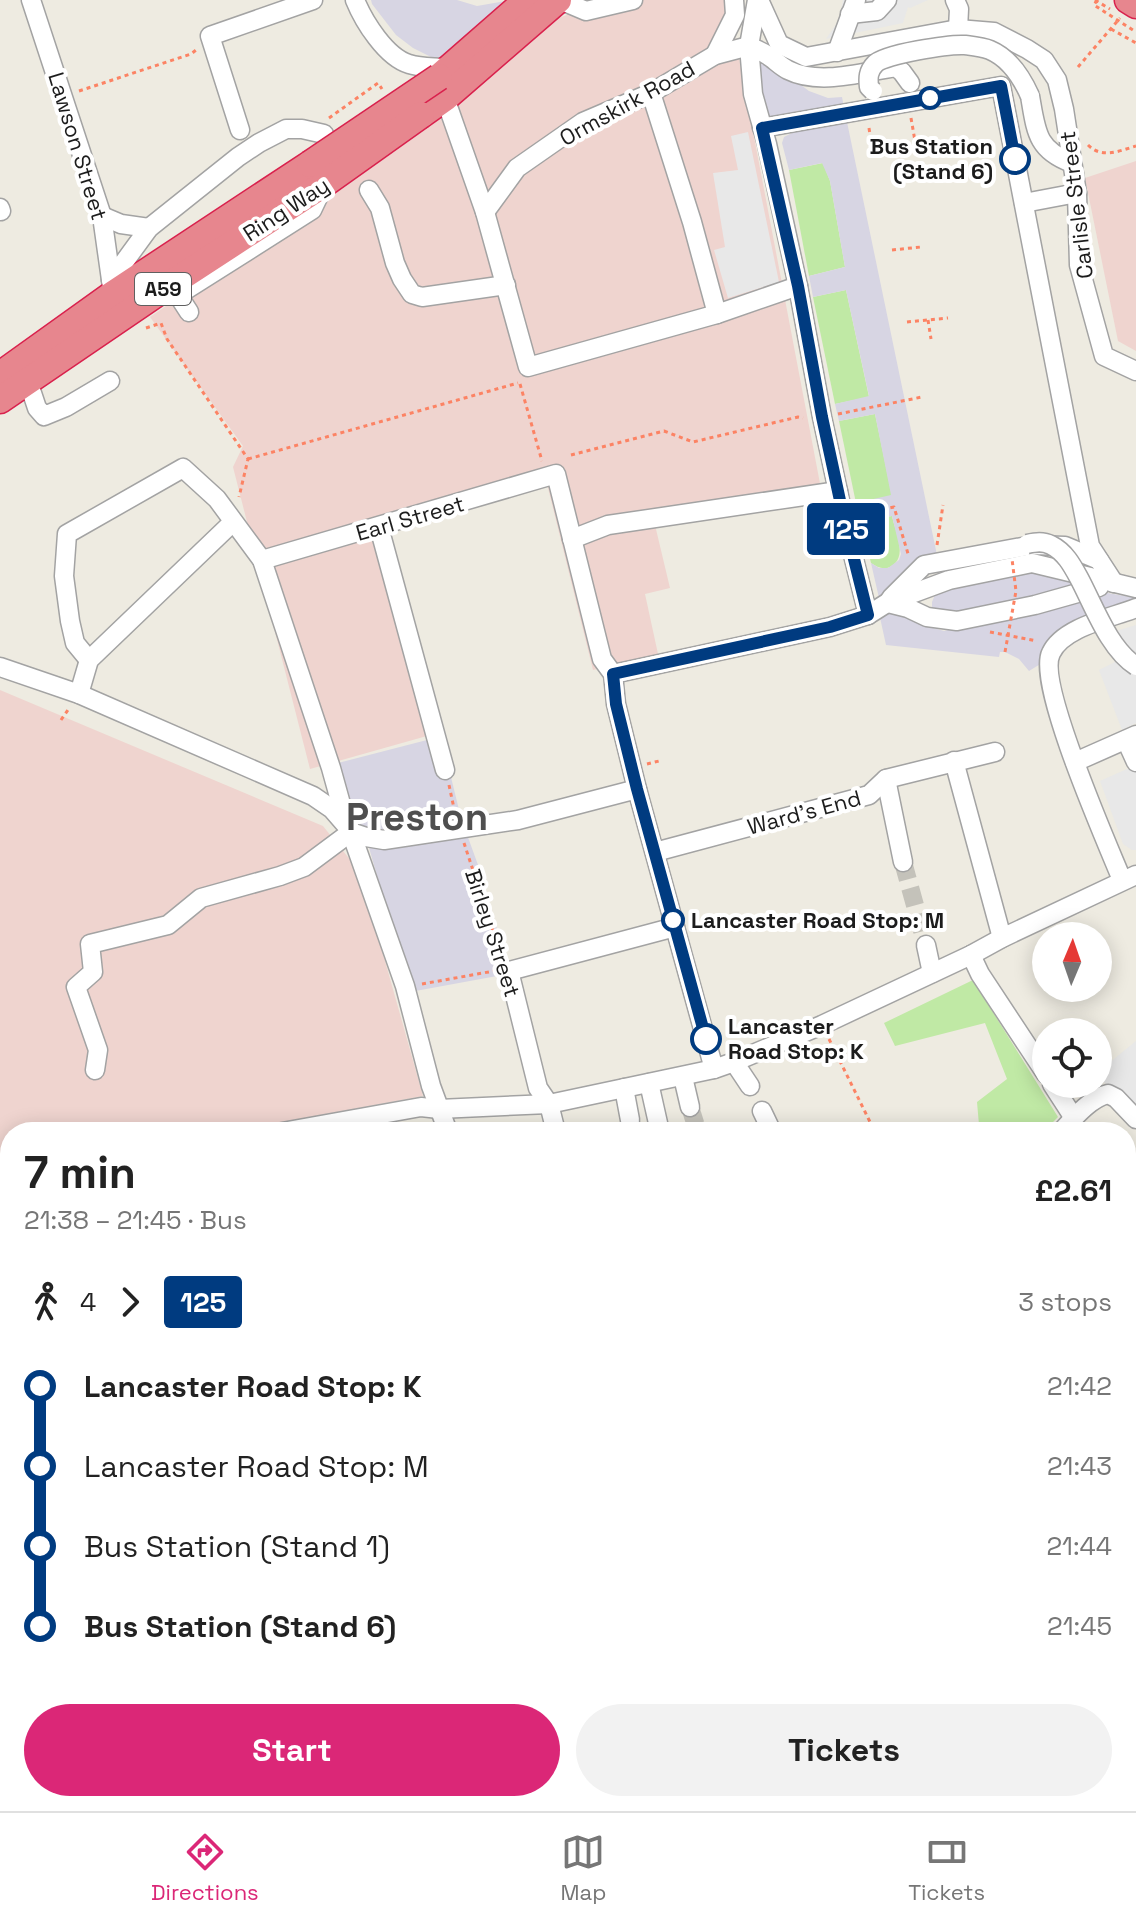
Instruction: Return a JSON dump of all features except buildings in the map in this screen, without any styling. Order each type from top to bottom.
[{"type":"highway","name":"Ring Way","points":[[0,375],[112,287],[421,115],[444,81],[527,0]]},
{"type":"highway","name":"Ring Way","points":[[0,400],[166,287],[444,81],[559,0]]},
{"type":"street","name":"Lawson Street","points":[[31,0],[102,216],[112,287]]},
{"type":"street","points":[[355,0],[370,29],[401,59],[444,81],[506,285],[524,375],[798,286]]},
{"type":"street","points":[[559,0],[586,11],[633,0]]},
{"type":"street","points":[[715,55],[735,15],[734,0]]},
{"type":"street","points":[[758,0],[749,46],[753,94],[798,286],[844,519],[868,615]]},
{"type":"street","name":"Carlisle Street","points":[[758,0],[779,44],[806,57],[958,29],[994,32],[1044,60],[1057,80],[1064,109],[1077,193],[1079,265],[1104,356],[1136,371]]},
{"type":"street","points":[[837,52],[853,7],[877,11],[887,0]]},
{"type":"street","points":[[955,0],[959,9],[958,29]]},
{"type":"street","points":[[240,130],[210,36],[302,2]]},
{"type":"street","points":[[873,91],[869,87],[868,75],[879,60],[964,45],[990,50],[1007,61],[1024,81],[1044,146],[1055,157],[1072,163]]},
{"type":"street","points":[[749,46],[805,76],[826,77],[896,67],[910,83]]},
{"type":"street","name":"Ormskirk Road","points":[[485,212],[517,168],[583,122],[651,93],[715,55],[749,46]]},
{"type":"street","points":[[762,128],[1001,86],[1090,546],[1114,583]]},
{"type":"street","points":[[651,93],[717,314]]},
{"type":"street","points":[[112,287],[149,228],[238,157],[286,129],[324,128]]},
{"type":"street","points":[[189,312],[178,295],[312,210],[317,174]]},
{"type":"street","points":[[369,190],[380,208],[402,279]]},
{"type":"street","points":[[1024,203],[1077,193]]},
{"type":"street","points":[[102,216],[121,224],[149,228]]},
{"type":"street","points":[[365,225],[373,223],[383,247],[412,294],[422,297],[506,285]]},
{"type":"street","points":[[28,381],[37,408],[44,416],[110,381]]},
{"type":"street","points":[[89,660],[75,643],[70,621],[64,576],[67,534],[183,468],[217,499],[262,560],[405,986],[431,1086],[444,1122]]},
{"type":"street","points":[[550,472],[572,539],[602,659],[613,674],[616,704],[637,789],[714,1069]]},
{"type":"street","name":"Earl Street","points":[[262,560],[379,527],[550,472]]},
{"type":"street","points":[[572,539],[608,525],[838,491]]},
{"type":"street","points":[[79,694],[89,660],[233,522]]},
{"type":"street","points":[[379,527],[445,770]]},
{"type":"street","points":[[1027,544],[1049,544],[1069,560],[1115,647],[1136,666]]},
{"type":"street","points":[[887,603],[924,565],[1033,545],[1065,546],[1099,560]]},
{"type":"street","points":[[613,674],[830,627],[868,615],[887,603],[949,580],[1032,563],[1136,588]]},
{"type":"street","points":[[887,603],[927,617],[957,621],[1035,605],[1114,583]]},
{"type":"street","points":[[349,1122],[421,1107],[439,1109],[549,1104],[714,1069],[822,1025],[1129,878],[1075,762],[1050,686],[1047,667],[1051,653],[1065,636],[1136,608]]},
{"type":"street","points":[[0,667],[79,694],[313,796],[332,809],[351,832],[366,837],[384,840],[518,820],[637,789]]},
{"type":"street","points":[[1075,762],[1131,738],[1136,762]]},
{"type":"street","name":"Ward's End","points":[[655,852],[869,795],[886,779],[995,752]]},
{"type":"street","points":[[954,761],[1002,938]]},
{"type":"street","points":[[886,779],[903,862]]},
{"type":"street","points":[[95,1070],[98,1050],[76,987],[93,972],[90,944],[168,925],[201,898],[304,867],[351,832]]},
{"type":"street","points":[[509,971],[675,927]]},
{"type":"street","points":[[926,945],[932,973]]},
{"type":"street","points":[[971,955],[980,974],[1032,1053]]},
{"type":"street","name":"Birley Street","points":[[509,971],[538,1088],[549,1104],[554,1122]]},
{"type":"street","points":[[734,1062],[750,1086]]},
{"type":"street","points":[[683,1077],[690,1107]]},
{"type":"street","points":[[649,1083],[658,1122]]},
{"type":"street","points":[[624,1088],[630,1120]]},
{"type":"street","points":[[1070,1122],[1100,1095],[1108,1094],[1136,1119]]},
{"type":"street","points":[[1061,1098],[1074,1118]]},
{"type":"street","points":[[762,1111],[767,1122]]},
{"type":"path","points":[[1097,0],[1094,5],[1136,32]]},
{"type":"path","points":[[1078,67],[1128,7]]},
{"type":"path","points":[[1111,29],[1136,43]]},
{"type":"path","points":[[81,90],[191,54],[210,36]]},
{"type":"path","points":[[324,128],[378,83],[383,88]]},
{"type":"path","points":[[1083,141],[1094,151],[1107,154],[1136,146]]},
{"type":"path","points":[[892,250],[921,247]]},
{"type":"path","points":[[907,322],[948,318]]},
{"type":"path","points":[[928,320],[931,339]]},
{"type":"path","points":[[161,323],[167,339],[248,459],[233,522]]},
{"type":"path","points":[[248,459],[524,375],[550,472]]},
{"type":"path","points":[[571,455],[664,431],[693,442],[798,417],[822,417],[922,397]]},
{"type":"path","points":[[936,553],[943,505]]},
{"type":"path","points":[[844,519],[894,507],[908,557]]},
{"type":"path","points":[[1005,652],[1016,591],[1012,559]]},
{"type":"path","name":"Birley Street","points":[[445,770],[459,828],[504,966],[509,971]]},
{"type":"path","points":[[405,986],[509,971]]},
{"type":"path","points":[[822,1025],[870,1122]]},
{"type":"shaded area","points":[[371,0],[457,0],[477,6],[511,0],[439,61],[396,35]]},
{"type":"shaded area","points":[[604,0],[728,0],[822,494],[655,525],[670,588],[645,594],[658,654],[593,670],[547,484],[381,518],[441,732],[310,769],[233,467],[243,446],[150,317],[389,152],[549,22]]},
{"type":"shaded area","points":[[843,0],[928,0],[908,7],[903,23],[826,39],[839,20]]},
{"type":"shaded area","points":[[759,54],[809,91],[828,98],[842,97],[844,107],[768,117],[762,92]]},
{"type":"shaded area","points":[[847,122],[938,560],[879,598],[871,563],[879,568],[888,568],[899,560],[901,554],[892,516],[861,521],[856,503],[891,495],[875,414],[839,421],[835,404],[869,396],[846,290],[813,297],[809,276],[845,267],[830,181],[822,163],[789,170],[782,143],[784,137],[800,129]]},
{"type":"shaded area","points":[[748,132],[779,282],[728,298],[714,250],[725,247],[713,173],[738,170],[731,136]]},
{"type":"shaded area","points":[[1136,161],[1136,351],[1118,341],[1085,178]]},
{"type":"shaded area","points":[[1037,571],[1075,577],[1076,585],[962,616],[936,612],[932,607],[936,592]]},
{"type":"shaded area","points":[[1102,592],[1136,598],[1066,627],[1042,663],[1029,671],[1019,659],[1005,652],[1000,652],[999,657],[886,645],[879,613],[892,610],[906,614],[916,623],[944,631]]},
{"type":"shaded area","points":[[1136,625],[1136,723],[1122,730],[1099,670],[1115,662],[1103,635]]},
{"type":"shaded area","points":[[0,690],[323,826],[360,872],[423,1096],[284,1122],[0,1122]]},
{"type":"shaded area","points":[[427,740],[436,770],[449,769],[507,965],[497,976],[410,992],[366,837],[347,804],[338,763]]},
{"type":"shaded area","points":[[1136,765],[1136,850],[1132,850],[1123,844],[1100,781]]},
{"type":"shaded area","points":[[1136,1041],[1136,1110],[1112,1089],[1112,1061]]},
{"type":"green space","points":[[823,163],[830,181],[845,267],[809,276],[789,170]]},
{"type":"green space","points":[[846,290],[869,397],[835,404],[813,297]]},
{"type":"green space","points":[[875,414],[892,496],[856,503],[839,421]]},
{"type":"green space","points":[[892,516],[899,557],[890,567],[880,568],[871,563],[861,521]]},
{"type":"green space","points":[[973,980],[1032,1075],[1032,1098],[1046,1098],[1058,1117],[1053,1122],[979,1122],[977,1102],[1007,1079],[985,1023],[895,1046],[884,1023]]},
{"type":"tunnel","points":[[903,862],[926,945]]},
{"type":"tunnel","points":[[690,1107],[695,1122]]},
{"type":"bus line","name":"125","points":[[706,1039],[637,789],[616,704],[613,674],[830,627],[868,615],[844,519],[798,286],[762,128],[1001,86],[1015,159]]},
{"type":"place","name":"Bus Station (Stand 6)","points":[[1015,159]]},
{"type":"place","name":"Lancaster Road Stop: M","points":[[673,920]]},
{"type":"place","name":"Lancaster Road Stop: K","points":[[706,1039]]},
{"type":"district","name":"Preston","points":[[417,817]]}]
